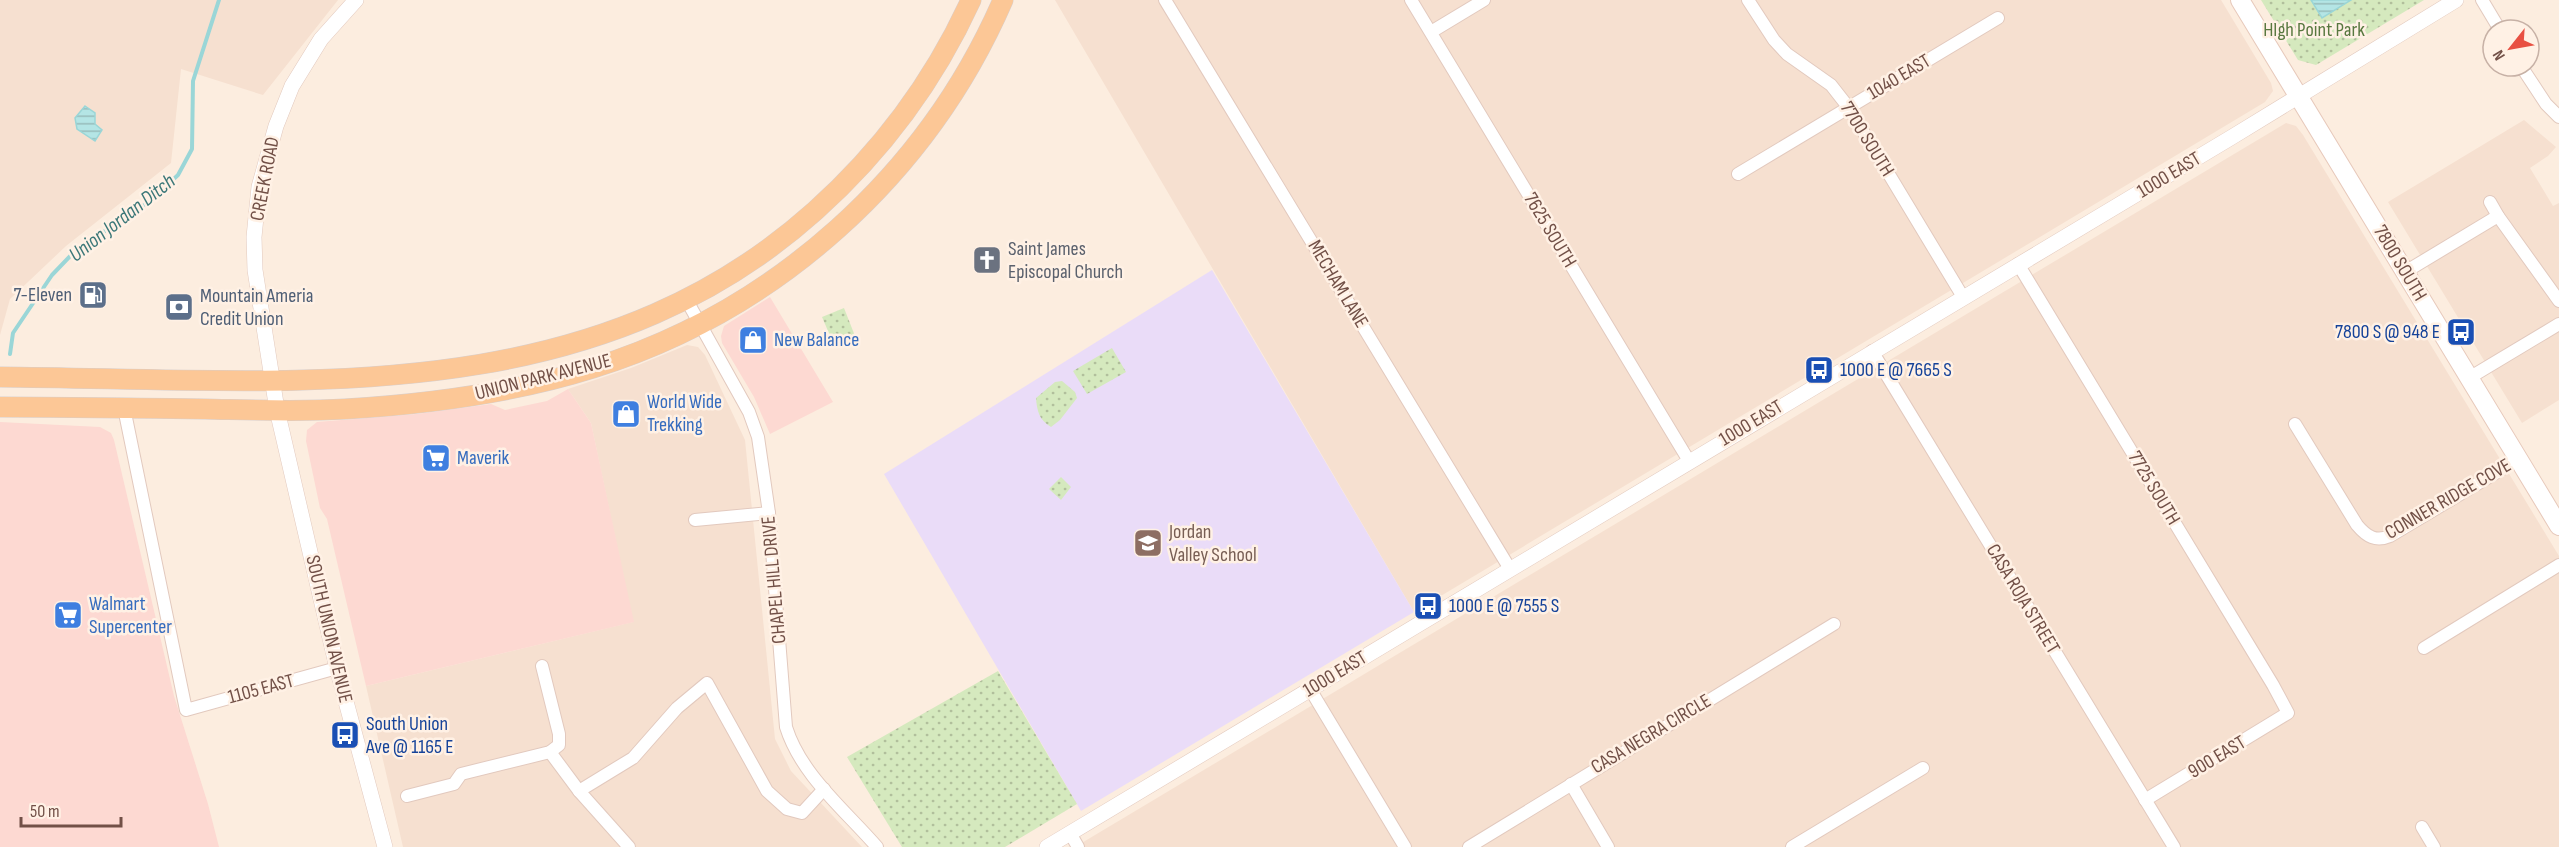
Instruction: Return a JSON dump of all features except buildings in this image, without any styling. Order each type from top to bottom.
[{"type":"main road","name":"UNION PARK AVENUE","points":[[0,377],[272,381],[414,374],[504,361],[593,338],[686,299],[722,279],[777,242],[826,200],[861,166],[903,115],[933,70],[971,0]]},
{"type":"main road","name":"UNION PARK AVENUE","points":[[0,407],[277,410],[395,405],[513,388],[605,364],[649,348],[700,324],[762,288],[802,259],[855,214],[894,173],[961,82],[981,47],[1003,0]]},
{"type":"main road","name":"7800 SOUTH","points":[[2240,0],[2559,526]]},
{"type":"street","name":"CREEK ROAD","points":[[277,410],[255,270],[254,237],[263,167],[292,86],[321,39],[356,0]]},
{"type":"street","name":"MECHAM LANE","points":[[1165,0],[1510,568]]},
{"type":"street","name":"7625 SOUTH","points":[[1411,0],[1689,461]]},
{"type":"street","points":[[1431,32],[1484,0]]},
{"type":"street","name":"7700 SOUTH","points":[[1748,0],[1774,40],[1787,54],[1831,85],[1849,108],[1964,297]]},
{"type":"street","name":"1000 EAST","points":[[1047,847],[2456,0]]},
{"type":"street","points":[[2481,0],[2492,18]]},
{"type":"street","name":"1040 EAST","points":[[1738,174],[1998,18]]},
{"type":"street","points":[[2529,78],[2546,104],[2559,117]]},
{"type":"street","points":[[2490,202],[2559,301]]},
{"type":"street","points":[[2405,272],[2498,216]]},
{"type":"street","name":"7725 SOUTH","points":[[2018,264],[2288,713]]},
{"type":"street","name":"CHAPEL HILL DRIVE","points":[[686,299],[749,412],[758,437],[769,513],[786,727],[792,748],[804,766],[877,847]]},
{"type":"street","points":[[2469,378],[2559,324]]},
{"type":"street","name":"CASA ROJA STREET","points":[[1872,351],[2174,847]]},
{"type":"street","name":"1105 EAST","points":[[124,408],[186,710],[337,668]]},
{"type":"street","name":"SOUTH UNION AVENUE","points":[[277,410],[337,668],[385,847]]},
{"type":"street","name":"CONNER RIDGE COVE","points":[[2295,424],[2357,525],[2371,538],[2381,540],[2519,459]]},
{"type":"street","points":[[694,520],[769,513]]},
{"type":"street","points":[[2424,648],[2559,565]]},
{"type":"street","name":"CASA NEGRA CIRCLE","points":[[1469,847],[1834,624]]},
{"type":"street","points":[[407,796],[454,784],[461,774],[550,752],[558,745],[559,734],[543,666]]},
{"type":"street","points":[[579,790],[633,758],[677,708],[707,683],[754,771],[773,797],[787,809],[802,813],[825,789]]},
{"type":"street","points":[[1310,689],[1405,847]]},
{"type":"street","name":"900 EAST","points":[[2145,800],[2288,713]]},
{"type":"street","points":[[550,752],[579,790],[629,847]]},
{"type":"street","points":[[1792,847],[1923,768]]},
{"type":"street","points":[[1571,784],[1608,847]]},
{"type":"street","points":[[2421,827],[2434,847]]},
{"type":"street","points":[[1070,833],[1078,847]]},
{"type":"shaded area","points":[[0,0],[338,0],[263,95],[181,69],[171,163],[66,246],[10,299],[0,335]]},
{"type":"shaded area","points":[[1055,0],[2221,0],[2271,83],[2273,91],[2265,102],[1414,612]]},
{"type":"shaded area","points":[[2524,120],[2556,147],[2548,156],[2530,168],[2553,206],[2559,203],[2559,400],[2522,423],[2388,202]]},
{"type":"shaded area","points":[[2286,123],[2296,126],[2303,135],[2559,556],[2559,847],[1075,847]]},
{"type":"shaded area","name":"Jordan Valley School","points":[[1212,270],[1414,612],[1081,811],[884,474]]},
{"type":"shaded area","points":[[770,297],[833,402],[770,434],[754,397],[722,343],[721,336],[724,326]]},
{"type":"shaded area","points":[[687,345],[698,347],[705,355],[745,440],[775,739],[791,771],[862,847],[403,847],[366,686],[633,622],[591,423],[568,389],[631,368]]},
{"type":"shaded area","points":[[568,389],[591,423],[634,622],[366,686],[327,519],[320,508],[306,441],[307,430],[317,422],[416,414],[491,404],[505,410],[547,401]]},
{"type":"shaded area","points":[[0,422],[100,427],[111,433],[174,696],[219,847],[0,847]]},
{"type":"green space","name":"HIgh Point Park","points":[[2261,0],[2424,0],[2316,65],[2298,60]]},
{"type":"green space","points":[[844,308],[855,336],[834,345],[822,317]]},
{"type":"green space","points":[[1112,348],[1126,372],[1087,394],[1073,371]]},
{"type":"green space","points":[[1062,381],[1075,392],[1077,398],[1060,420],[1051,427],[1039,415],[1036,398],[1055,382]]},
{"type":"green space","points":[[1061,477],[1071,487],[1061,500],[1049,489]]},
{"type":"green space","points":[[998,671],[1077,804],[1005,847],[902,847],[847,757]]},
{"type":"water","points":[[2311,0],[2351,0],[2322,18]]},
{"type":"water","points":[[85,106],[95,113],[95,124],[102,130],[95,141],[77,129],[75,118]]},
{"type":"waterway","name":"Union Jordan Ditch","points":[[10,354],[13,333],[52,275],[75,251],[150,201],[178,175],[192,149],[193,81],[219,0]]},
{"type":"place","name":"Saint James Episcopal Church","points":[[987,260]]},
{"type":"place","name":"7-Eleven","points":[[93,295]]},
{"type":"place","name":"Mountain Ameria Credit Union","points":[[179,307]]},
{"type":"place","name":"7800 S @ 948 E","points":[[2461,332]]},
{"type":"place","name":"New Balance","points":[[753,340]]},
{"type":"place","name":"1000 E @ 7665 S","points":[[1819,370]]},
{"type":"place","name":"World Wide Trekking","points":[[626,414]]},
{"type":"place","name":"Maverik","points":[[436,458]]},
{"type":"place","name":"Jordan Valley School","points":[[1148,543]]},
{"type":"place","name":"1000 E @ 7555 S","points":[[1428,606]]},
{"type":"place","name":"Walmart Supercenter","points":[[68,615]]},
{"type":"place","name":"South Union Ave @ 1165 E","points":[[345,735]]}]
